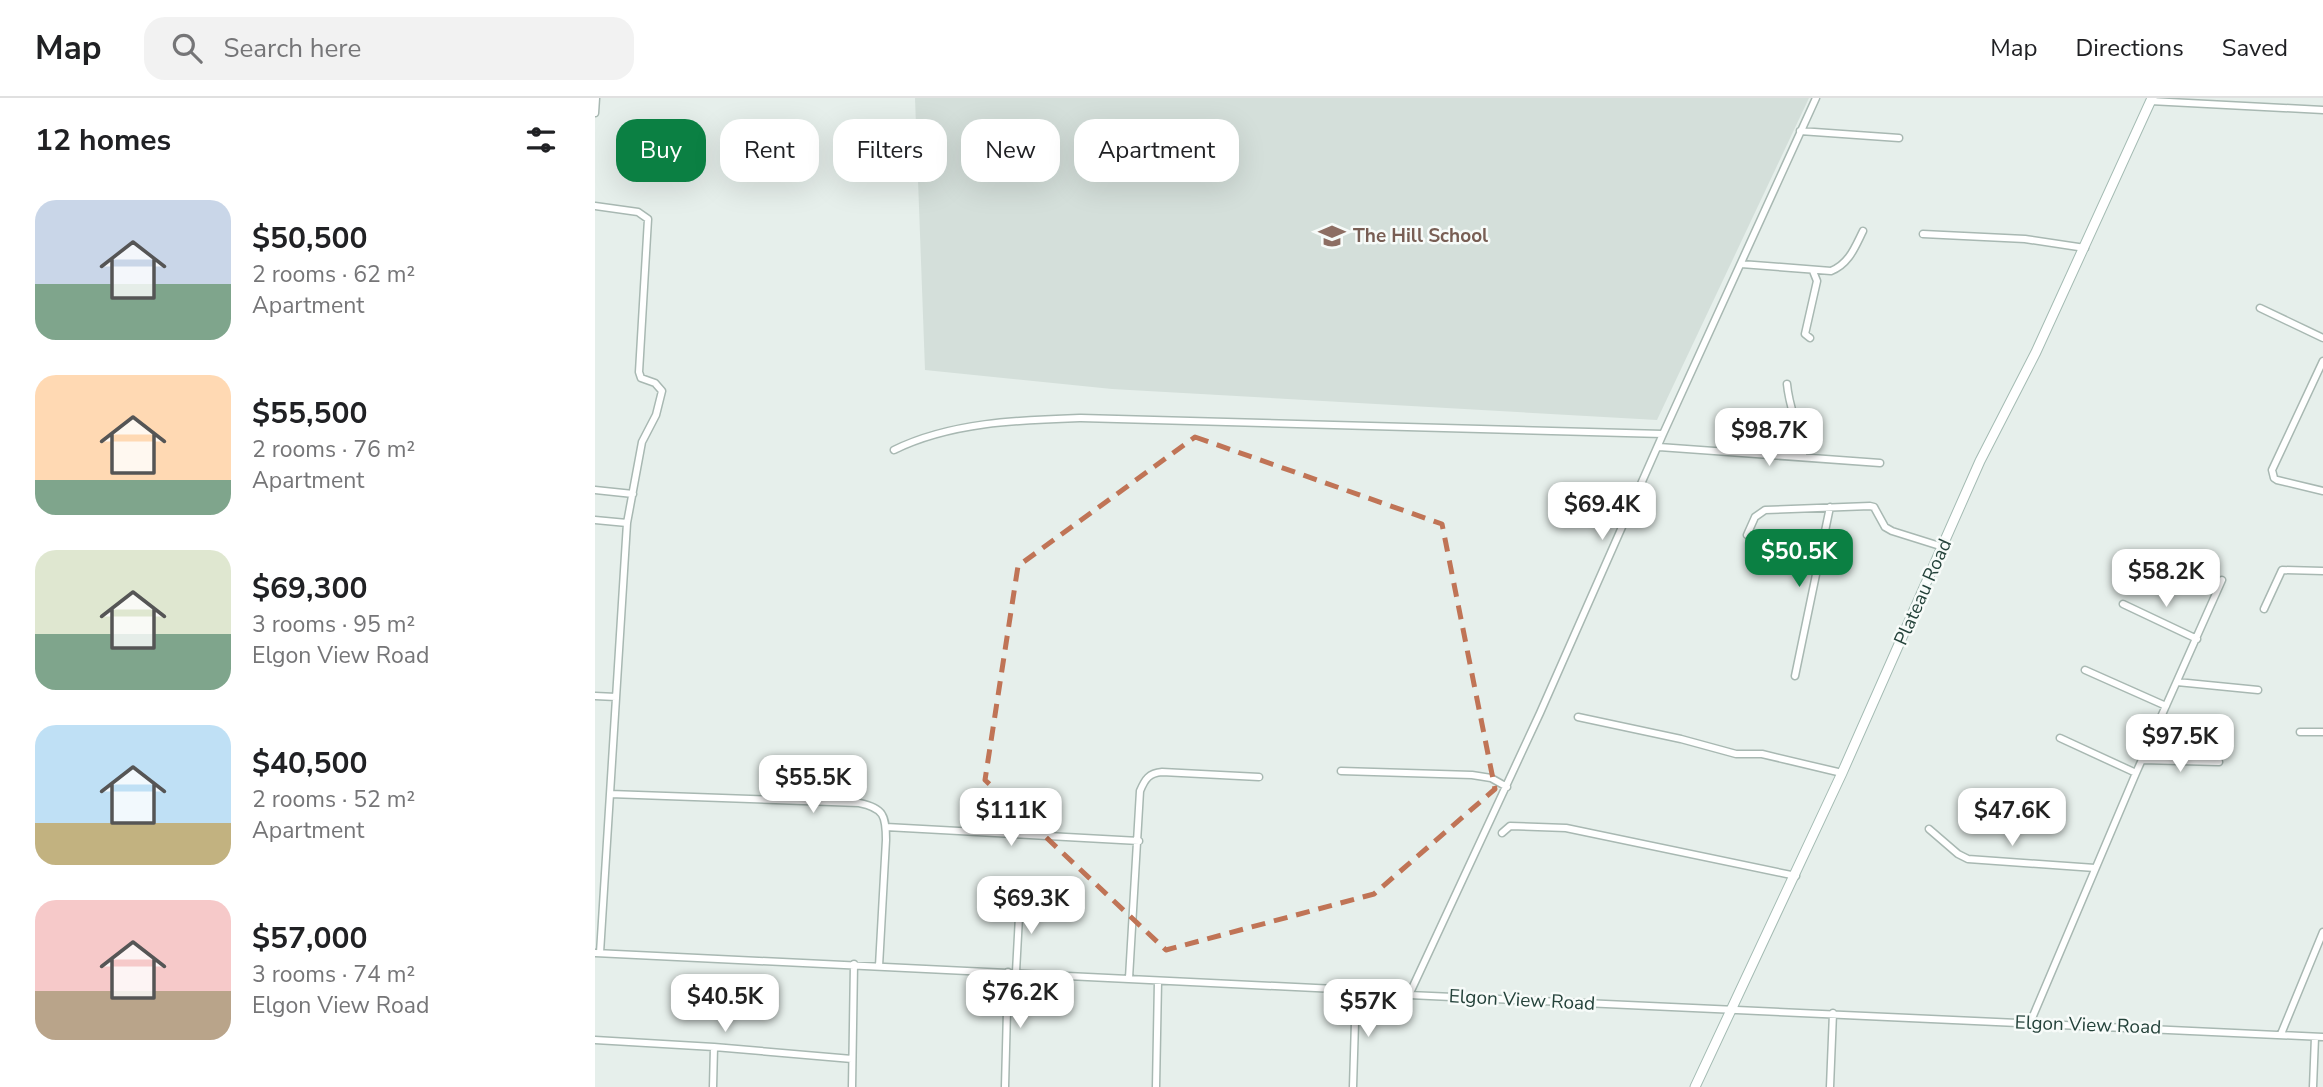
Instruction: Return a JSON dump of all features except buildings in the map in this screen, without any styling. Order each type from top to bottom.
[{"type":"street","points":[[595,113],[596,98]]},
{"type":"street","points":[[1409,995],[1507,787],[1815,98]]},
{"type":"street","points":[[2151,99],[2323,110]]},
{"type":"street","name":"Plateau Road","points":[[1695,1087],[1842,773],[1980,461],[2036,352],[2151,99]]},
{"type":"street","points":[[1800,131],[1899,138]]},
{"type":"street","points":[[595,206],[638,212],[648,219],[639,372],[646,382],[660,387],[662,395],[656,415],[642,442],[627,523],[597,953]]},
{"type":"street","points":[[1741,264],[1831,271],[1841,267],[1863,230]]},
{"type":"street","points":[[1923,234],[2025,239],[2085,248]]},
{"type":"street","points":[[1810,338],[1805,334],[1817,281],[1813,271]]},
{"type":"street","points":[[2260,308],[2323,338]]},
{"type":"street","points":[[2323,361],[2271,470],[2277,480],[2323,491]]},
{"type":"street","points":[[1787,384],[1789,403],[1803,457]]},
{"type":"street","points":[[894,450],[913,441],[957,430],[1013,421],[1081,418],[1664,433]]},
{"type":"street","points":[[1659,446],[1880,463]]},
{"type":"street","points":[[595,491],[633,494]]},
{"type":"street","points":[[1795,676],[1830,507]]},
{"type":"street","points":[[1747,535],[1755,517],[1765,510],[1874,507],[1885,527],[1943,547]]},
{"type":"street","points":[[595,520],[627,523]]},
{"type":"street","points":[[2264,609],[2282,570],[2323,571]]},
{"type":"street","points":[[2030,1023],[2136,773],[2222,580]]},
{"type":"street","points":[[2123,604],[2197,639]]},
{"type":"street","points":[[2085,670],[2166,706]]},
{"type":"street","points":[[2177,682],[2258,690]]},
{"type":"street","points":[[595,696],[615,697]]},
{"type":"street","points":[[1579,717],[1736,754],[1762,754],[1842,773]]},
{"type":"street","points":[[2300,732],[2323,732]]},
{"type":"street","points":[[2060,738],[2136,773]]},
{"type":"street","points":[[2142,760],[2219,762]]},
{"type":"street","points":[[1341,771],[1472,775],[1491,778],[1507,787]]},
{"type":"street","points":[[1129,978],[1140,790],[1144,780],[1154,772],[1259,777]]},
{"type":"street","points":[[610,794],[869,805],[883,814],[886,827],[879,966]]},
{"type":"street","points":[[1502,833],[1510,826],[1516,825],[1566,828],[1795,876]]},
{"type":"street","points":[[886,827],[1139,841]]},
{"type":"street","points":[[1929,829],[1958,854],[1968,859],[2095,868]]},
{"type":"street","points":[[1005,1087],[1012,972],[1020,898]]},
{"type":"street","points":[[2280,1034],[2323,932]]},
{"type":"street","name":"Elgon View Road","points":[[597,953],[1129,978],[1409,995],[2323,1037]]},
{"type":"street","points":[[852,1087],[854,964]]},
{"type":"street","points":[[1156,1087],[1158,981]]},
{"type":"street","points":[[1353,1087],[1356,990]]},
{"type":"street","points":[[1830,1087],[1833,1013]]},
{"type":"street","points":[[2313,1087],[2315,1037]]},
{"type":"street","points":[[595,1040],[714,1046],[852,1059]]},
{"type":"street","points":[[713,1087],[714,1046]]},
{"type":"highlighted area","points":[[1195,437],[1442,524],[1495,789],[1374,894],[1166,950],[985,780],[1018,566]]},
{"type":"shaded area","name":"The Hill School","points":[[915,98],[1809,98],[1657,420],[1112,389],[925,370],[918,182],[947,182],[947,119],[916,119]]},
{"type":"place","name":"The Hill School","points":[[1332,236]]}]
